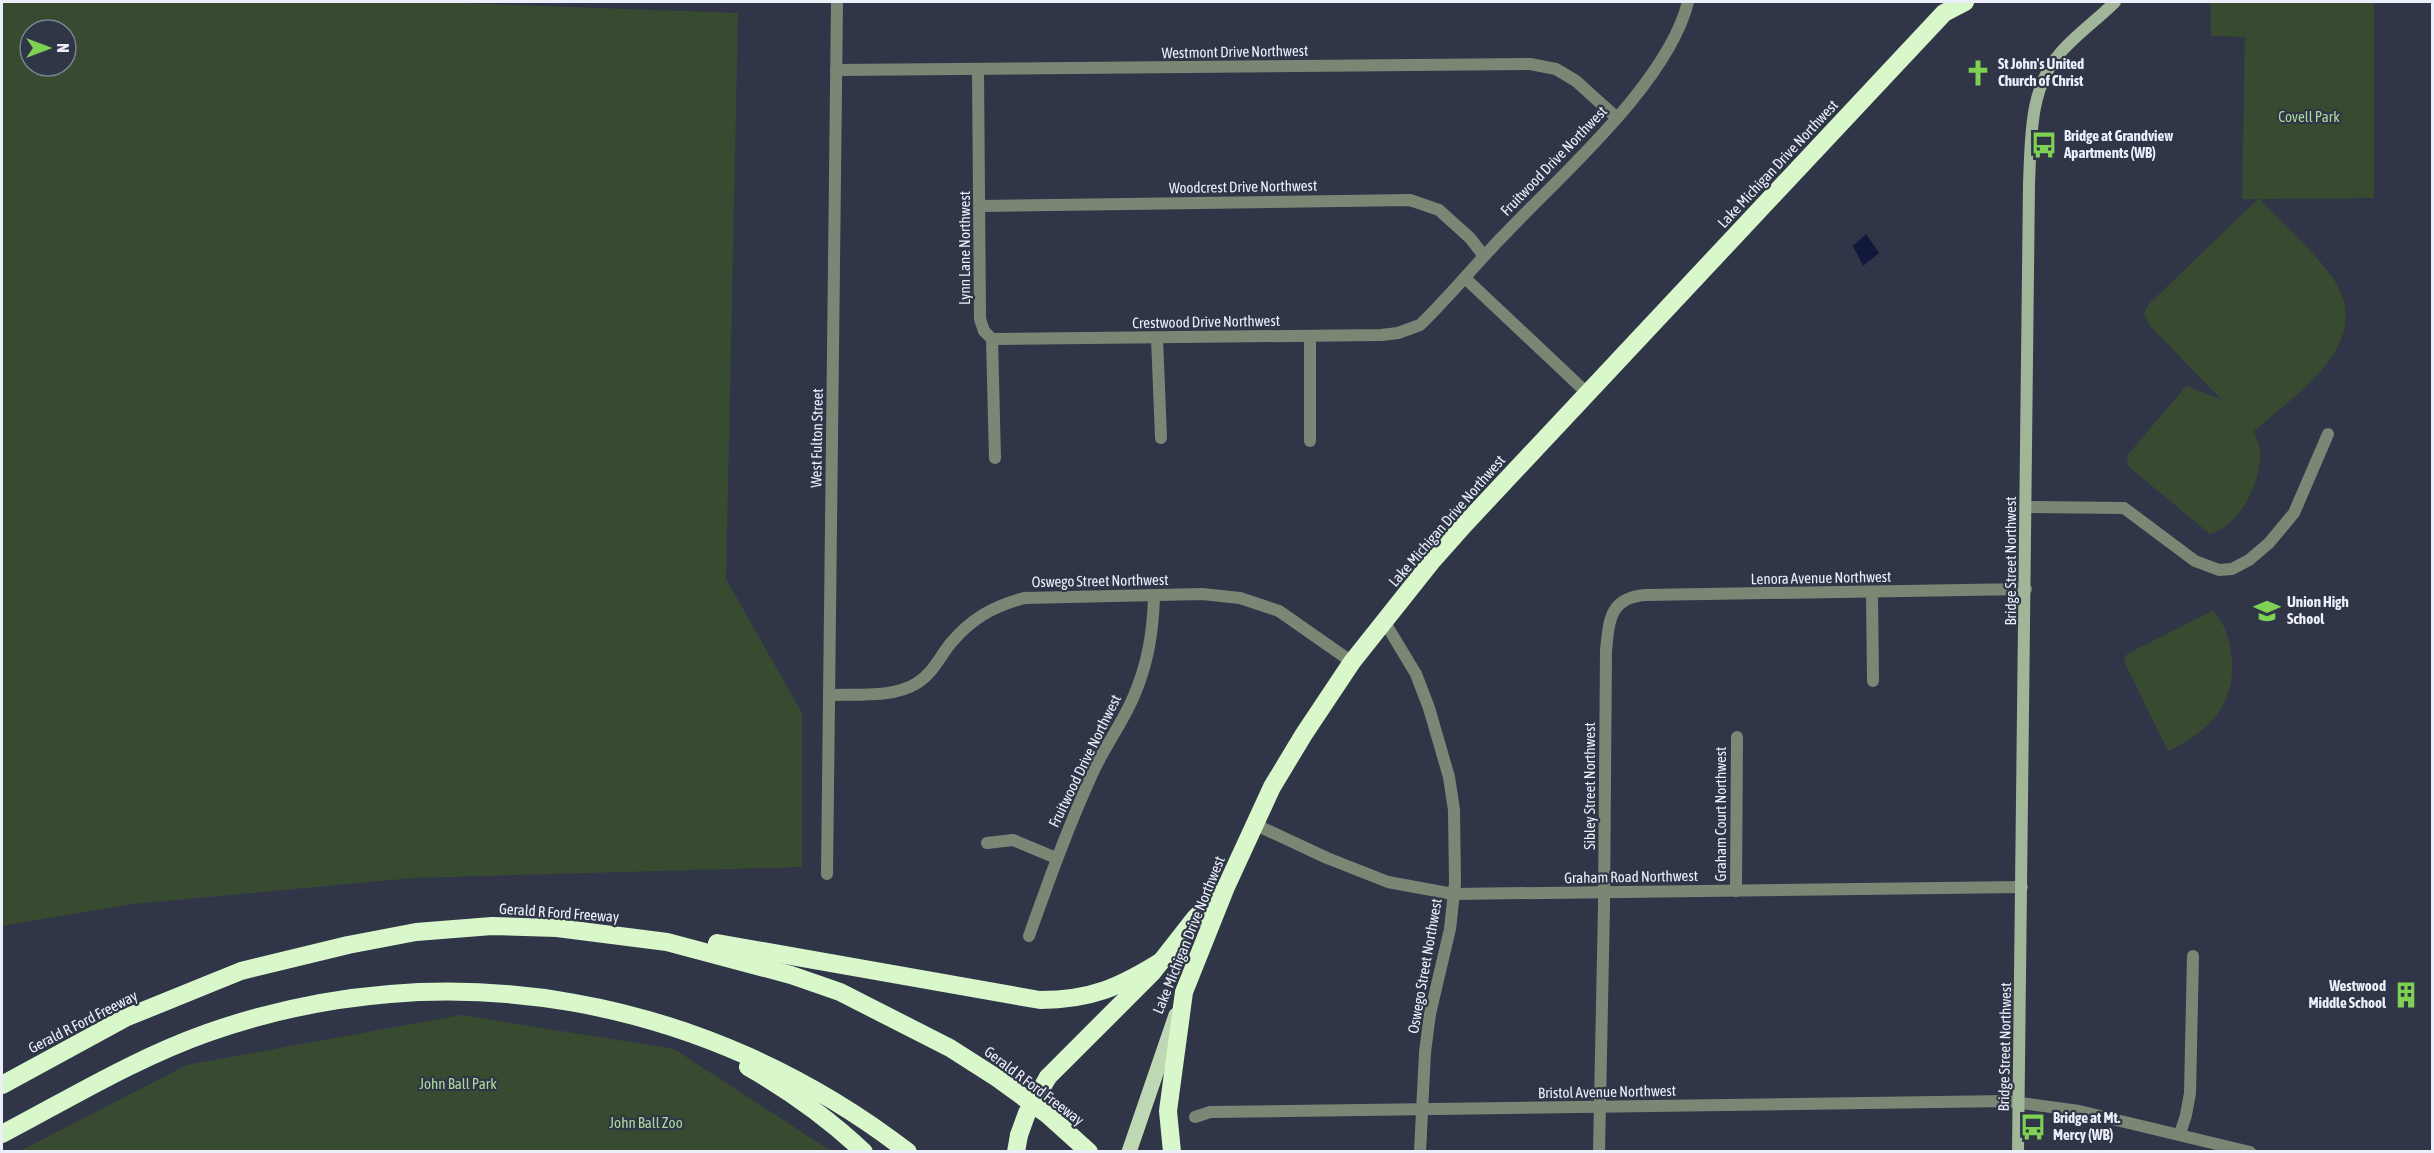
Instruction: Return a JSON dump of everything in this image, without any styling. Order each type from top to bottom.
[{"type":"highway","name":"Lake Michigan Drive Northwest","points":[[1184,992],[1254,824],[1304,734],[1352,662],[1384,621],[1433,560],[1945,7],[1965,2]]},
{"type":"highway","points":[[1018,1143],[1027,1113],[1048,1077],[1152,973],[1195,918],[1226,887]]},
{"type":"highway","name":"Gerald R Ford Freeway","points":[[2,1085],[125,1018],[241,971],[348,945],[416,932],[492,926],[596,931],[667,942],[731,957],[840,992],[950,1048],[997,1078],[1048,1116],[1089,1152]]},
{"type":"highway","points":[[596,931],[634,928],[1040,1000],[1065,1000],[1094,995],[1119,986],[1162,960]]},
{"type":"highway","points":[[1172,1152],[1168,1111],[1184,992]]},
{"type":"highway","points":[[2,1134],[153,1054],[228,1026],[335,1002],[394,994],[455,993],[515,995],[570,1002],[624,1013],[729,1046],[808,1085],[843,1106],[908,1152]]},
{"type":"highway","points":[[687,1032],[804,1102],[845,1133],[864,1152]]},
{"type":"main road","name":"Bridge Street Northwest","points":[[2018,1152],[2029,184],[2032,127],[2035,105],[2044,79],[2061,52],[2115,2]]},
{"type":"main road","name":"Lake Michigan Drive Northwest","points":[[1129,1150],[1184,992]]},
{"type":"street","name":"West Fulton Street","points":[[827,874],[837,2]]},
{"type":"street","name":"Fruitwood Drive Northwest","points":[[1420,325],[1617,118],[1651,74],[1672,41],[1684,17],[1688,2]]},
{"type":"street","name":"Westmont Drive Northwest","points":[[836,70],[1530,64],[1556,69],[1576,81],[1617,118]]},
{"type":"street","name":"Lynn Lane Northwest","points":[[978,70],[981,206],[980,319],[984,331],[992,339],[995,458]]},
{"type":"street","name":"Woodcrest Drive Northwest","points":[[981,206],[1410,200],[1438,210],[1470,238],[1484,256]]},
{"type":"street","points":[[1465,279],[1587,393]]},
{"type":"street","name":"Crestwood Drive Northwest","points":[[992,339],[1310,336],[1398,333],[1420,325]]},
{"type":"street","points":[[1310,336],[1310,441]]},
{"type":"street","points":[[1157,338],[1161,438]]},
{"type":"street","points":[[2026,507],[2124,508],[2195,561],[2219,570],[2232,569],[2249,560],[2269,543],[2294,513],[2328,434]]},
{"type":"street","name":"Lenora Avenue Northwest","points":[[1619,604],[1633,596],[1645,595],[2026,590]]},
{"type":"street","points":[[1872,593],[1873,681]]},
{"type":"street","name":"Oswego Street Northwest","points":[[830,695],[900,690],[918,683],[935,667],[950,645],[972,621],[995,606],[1024,598],[1202,594],[1240,598],[1279,611],[1352,662]]},
{"type":"street","name":"Fruitwood Drive Northwest","points":[[1029,936],[1056,858],[1095,768],[1133,699],[1147,662],[1153,632],[1154,596]]},
{"type":"street","name":"Sibley Street Northwest","points":[[1599,1152],[1605,893],[1606,651],[1610,621],[1619,604]]},
{"type":"street","name":"Oswego Street Northwest","points":[[1384,621],[1416,674],[1430,708],[1449,777],[1454,810],[1455,883],[1450,929],[1430,1014],[1425,1052],[1420,1152]]},
{"type":"street","name":"Graham Court Northwest","points":[[1736,891],[1737,738]]},
{"type":"street","name":"Graham Road Northwest","points":[[1254,824],[1327,858],[1388,882],[1453,894],[2022,887]]},
{"type":"street","points":[[987,843],[1013,840],[1056,858]]},
{"type":"street","points":[[2180,1134],[2187,1115],[2190,1093],[2193,956]]},
{"type":"street","name":"Bristol Avenue Northwest","points":[[1195,1117],[1210,1112],[2007,1101],[2079,1111],[2250,1152]]},
{"type":"green space","points":[[2,2],[435,2],[738,13],[726,579],[802,713],[802,867],[413,878],[133,904],[2,926]]},
{"type":"green space","name":"Covell Park","points":[[2211,2],[2374,2],[2374,198],[2260,199],[2329,273],[2343,297],[2346,320],[2340,342],[2328,362],[2292,399],[2254,431],[2260,459],[2251,493],[2230,523],[2210,534],[2128,466],[2127,456],[2186,386],[2222,400],[2149,325],[2144,314],[2148,305],[2258,199],[2242,199],[2245,37],[2211,36]]},
{"type":"green space","points":[[2214,610],[2226,632],[2231,655],[2232,674],[2229,691],[2223,706],[2201,731],[2168,751],[2124,661],[2127,654]]},
{"type":"green space","name":"John Ball Park","points":[[461,1015],[674,1049],[831,1151],[20,1151],[187,1065]]},
{"type":"water","points":[[1866,234],[1879,253],[1863,266],[1853,246]]},
{"type":"place","name":"St John's United Church of Christ","points":[[1978,73]]},
{"type":"place","name":"Bridge at Grandview Apartments (WB)","points":[[2044,145]]},
{"type":"place","name":"Union High School","points":[[2267,611]]},
{"type":"place","name":"Westwood Middle School","points":[[2406,995]]},
{"type":"place","name":"Bridge at Mt. Mercy (WB)","points":[[2033,1127]]},
{"type":"park label","name":"John Ball Zoo","points":[[646,1123]]}]
